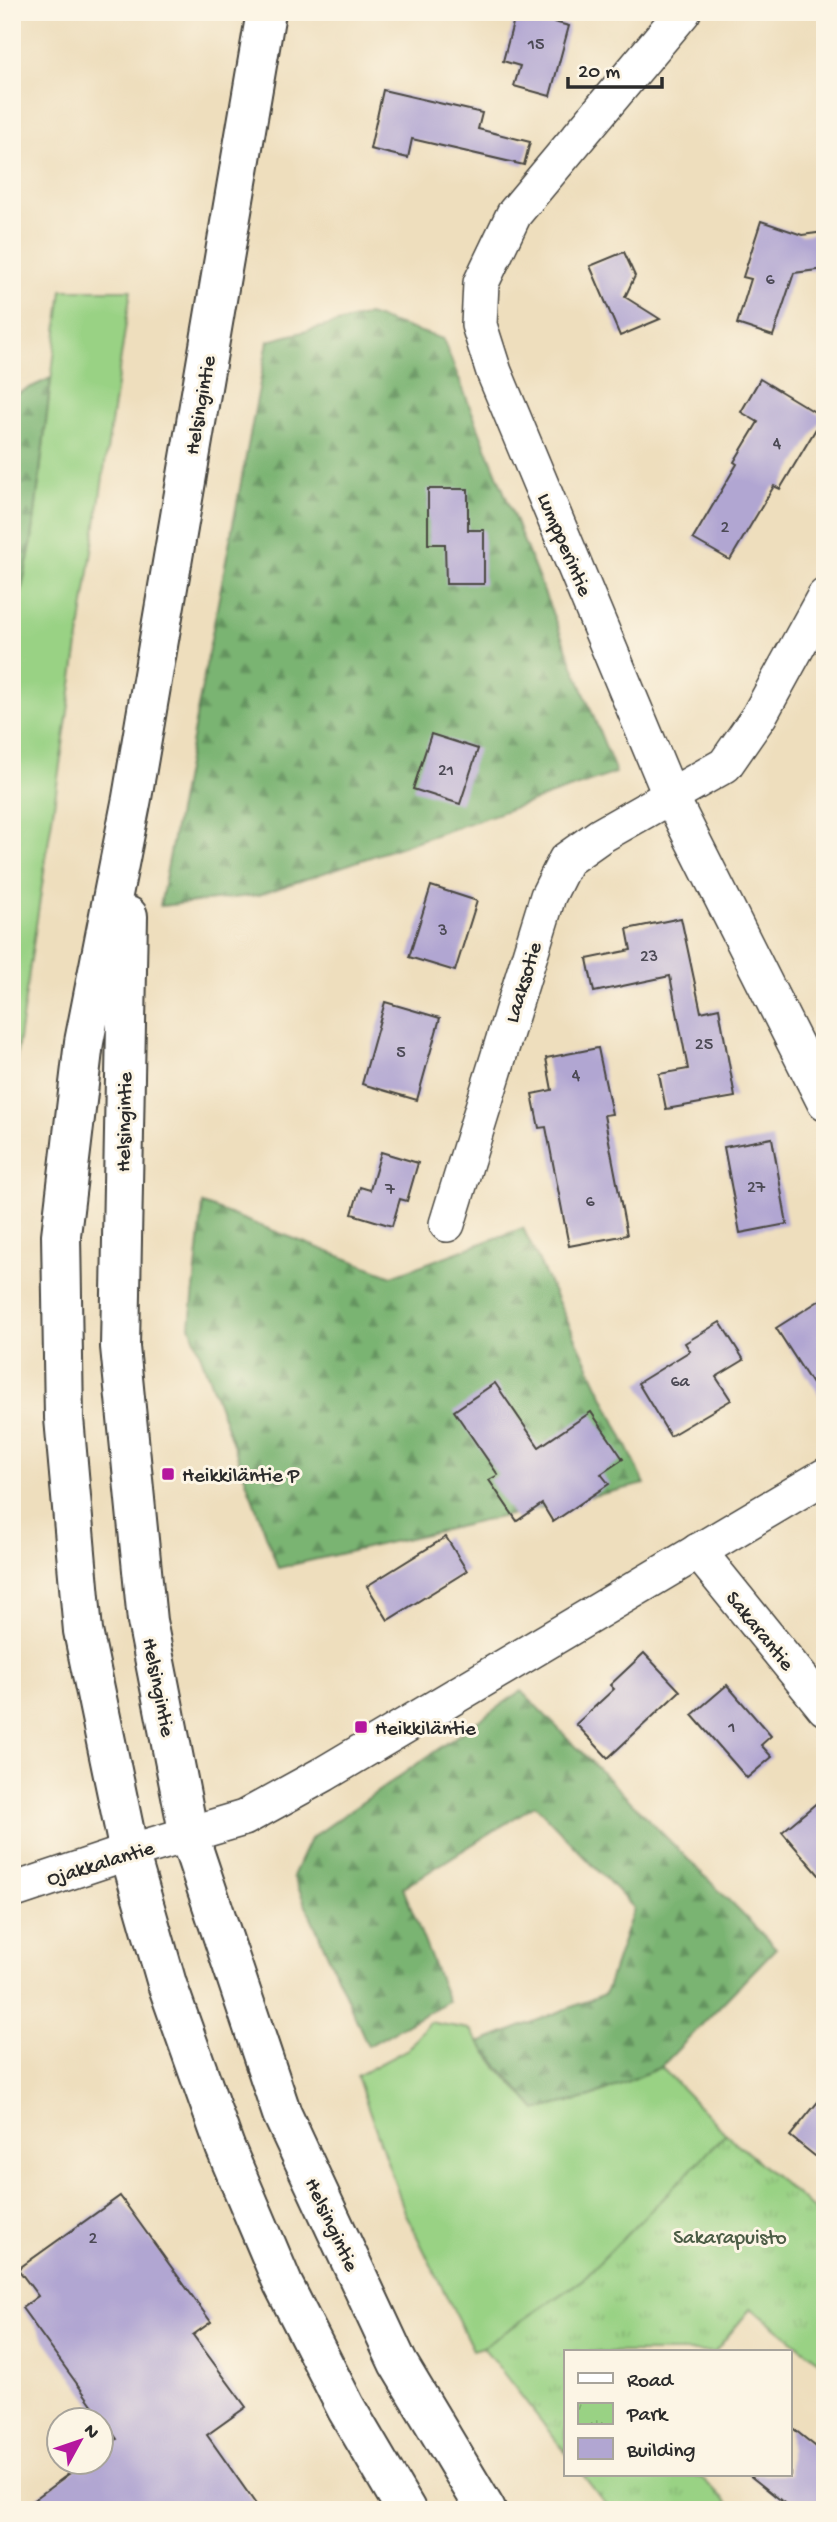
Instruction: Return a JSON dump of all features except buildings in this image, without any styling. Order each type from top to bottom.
[{"type":"main road","name":"Helsingintie","points":[[266,12],[132,798],[85,1042],[61,1235],[64,1418],[83,1632],[129,1852],[167,1984],[230,2160],[283,2284],[346,2408],[406,2510]]},
{"type":"main road","name":"Helsingintie","points":[[132,798],[124,1044],[120,1347],[147,1621],[189,1836],[282,2115],[398,2363],[486,2510]]},
{"type":"street","name":"Lumpperintie","points":[[683,12],[514,214],[481,283],[479,325],[494,372],[671,797],[825,1103]]},
{"type":"street","name":"Laaksotie","points":[[447,1224],[548,897],[566,860],[600,836],[725,765],[759,716],[825,596]]},
{"type":"street","points":[[189,1836],[244,1818],[324,1774],[825,1476]]},
{"type":"street","name":"Sakarantie","points":[[698,1551],[825,1708]]},
{"type":"street","name":"Ojakkalantie","points":[[12,1891],[129,1852],[189,1836]]},
{"type":"green space","points":[[62,290],[131,290],[12,1086],[12,635],[32,540]]},
{"type":"green space","points":[[368,315],[443,339],[616,773],[259,895],[160,906],[268,341]]},
{"type":"green space","points":[[51,378],[32,540],[12,635],[12,396]]},
{"type":"green space","points":[[203,1204],[392,1276],[523,1228],[645,1484],[278,1568],[190,1326]]},
{"type":"green space","points":[[521,1691],[776,1948],[661,2067],[591,2097],[536,2110],[479,2043],[605,1994],[634,1908],[535,1805],[403,1888],[448,2001],[368,2046],[293,1876],[310,1839]]},
{"type":"green space","points":[[429,2022],[469,2029],[498,2068],[536,2110],[591,2097],[661,2067],[726,2134],[582,2280],[483,2347],[473,2350],[405,2212],[357,2076],[408,2049]]},
{"type":"green space","name":"Sakarapuisto","points":[[726,2134],[825,2219],[825,2366],[751,2308],[717,2350],[564,2350],[564,2450],[483,2347],[582,2280]]},
{"type":"green space","points":[[584,2476],[699,2476],[737,2510],[610,2510]]},
{"type":"place","name":"Heikkiläntie P","points":[[168,1474]]},
{"type":"place","name":"Heikkiläntie","points":[[361,1727]]}]
